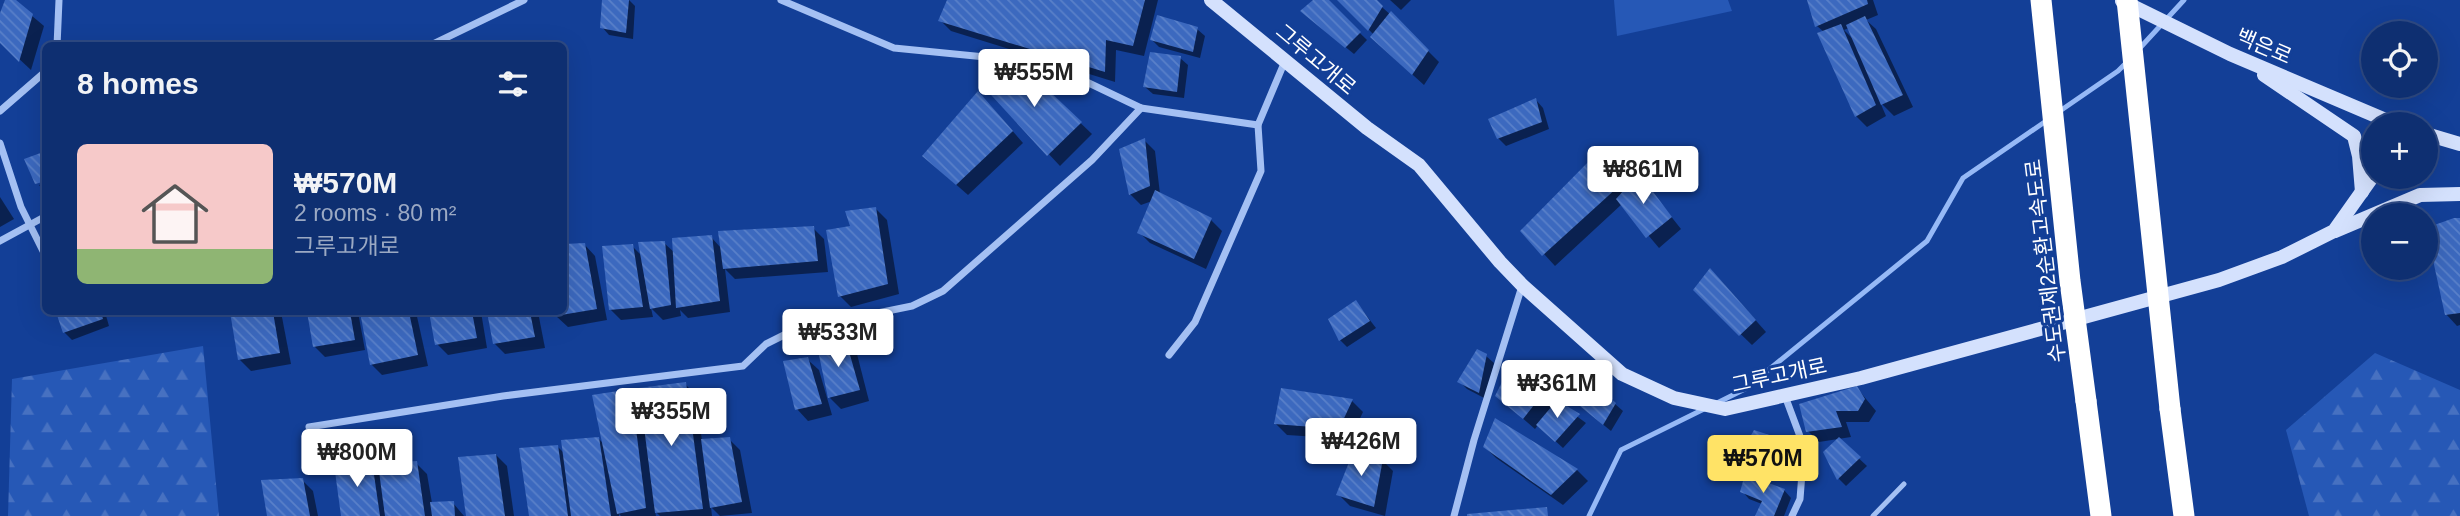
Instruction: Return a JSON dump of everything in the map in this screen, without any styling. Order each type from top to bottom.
[{"type":"highway","name":"수도권제2순환고속도로","points":[[2041,0],[2070,281],[2101,516]]},
{"type":"highway","points":[[2127,0],[2170,409],[2184,516]]},
{"type":"street","points":[[57,42],[59,0]]},
{"type":"street","points":[[437,42],[524,0]]},
{"type":"street","points":[[781,0],[894,48],[1047,63],[1141,108],[1258,125]]},
{"type":"street","name":"그루고개로","points":[[1211,0],[1367,128],[1419,164],[1500,262],[1622,374],[1674,398],[1712,406],[1725,408],[1861,378],[2219,280],[2282,257],[2334,231],[2363,189]]},
{"type":"street","name":"백은로","points":[[2120,0],[2230,54],[2367,112]]},
{"type":"street","points":[[2230,54],[2354,136],[2360,156],[2361,192]]},
{"type":"street","points":[[1169,355],[1195,322],[1261,171],[1258,125],[1286,61]]},
{"type":"street","points":[[0,111],[42,74]]},
{"type":"street","points":[[309,427],[503,396],[743,366],[766,344],[794,330],[912,306],[943,291],[1093,160],[1141,108]]},
{"type":"street","points":[[2438,138],[2460,144]]},
{"type":"street","points":[[0,143],[22,207],[42,249]]},
{"type":"street","points":[[2334,231],[2420,195],[2460,194]]},
{"type":"street","points":[[0,241],[42,218]]},
{"type":"street","points":[[1454,516],[1474,440],[1523,285]]},
{"type":"street","points":[[1785,396],[1804,447],[1800,499],[1792,516]]},
{"type":"lane","points":[[1873,516],[1904,484]]},
{"type":"green space","points":[[1614,0],[1728,0],[1732,11],[1617,36]]},
{"type":"green space","points":[[203,346],[219,516],[8,516],[12,379]]},
{"type":"green space","points":[[2375,353],[2460,390],[2460,516],[2309,516],[2286,430]]},
{"type":"building","points":[[5,0],[16,0],[33,14],[19,62],[0,43],[0,13]]},
{"type":"building","points":[[602,0],[629,0],[626,33],[600,28]]},
{"type":"building","points":[[947,0],[1145,0],[1133,46],[1106,40],[1105,72],[938,21]]},
{"type":"building","points":[[1313,0],[1329,0],[1361,32],[1345,48],[1300,11]]},
{"type":"building","points":[[1337,0],[1377,0],[1383,6],[1368,31]]},
{"type":"building","points":[[1807,0],[1867,0],[1868,4],[1815,27]]},
{"type":"building","points":[[1391,11],[1429,50],[1412,75],[1370,37]]},
{"type":"building","points":[[1157,15],[1198,27],[1193,52],[1150,40]]},
{"type":"building","points":[[1865,16],[1903,95],[1881,105],[1846,25]]},
{"type":"building","points":[[1841,24],[1876,105],[1855,117],[1817,33]]},
{"type":"building","points":[[1150,52],[1181,56],[1177,92],[1143,87]]},
{"type":"building","points":[[1027,70],[1082,122],[1047,156],[981,84]]},
{"type":"building","points":[[978,91],[1013,131],[956,185],[922,156]]},
{"type":"building","points":[[1536,98],[1542,122],[1497,139],[1488,119]]},
{"type":"building","points":[[1145,138],[1150,186],[1129,195],[1119,149]]},
{"type":"building","points":[[42,152],[42,182],[35,184],[24,159]]},
{"type":"building","points":[[1598,152],[1619,186],[1542,256],[1520,231]]},
{"type":"building","points":[[1639,173],[1672,217],[1646,238],[1616,199]]},
{"type":"building","points":[[1155,190],[1212,218],[1194,259],[1137,233]]},
{"type":"building","points":[[876,207],[888,284],[838,297],[826,230],[850,226],[845,211]]},
{"type":"building","points":[[2460,218],[2460,313],[2445,315],[2437,280],[2438,224]]},
{"type":"building","points":[[814,226],[818,261],[723,269],[718,231]]},
{"type":"building","points":[[712,235],[720,301],[676,308],[672,238]]},
{"type":"building","points":[[665,241],[671,305],[650,309],[638,242]]},
{"type":"building","points":[[585,243],[597,309],[567,314],[567,244]]},
{"type":"building","points":[[633,244],[643,307],[609,310],[602,246]]},
{"type":"building","points":[[1710,268],[1756,320],[1739,336],[1693,290]]},
{"type":"building","points":[[1356,300],[1370,321],[1339,341],[1328,319]]},
{"type":"building","points":[[57,315],[102,315],[103,319],[63,333]]},
{"type":"building","points":[[230,315],[274,315],[280,353],[238,360]]},
{"type":"building","points":[[308,315],[351,315],[355,340],[313,347]]},
{"type":"building","points":[[361,315],[410,315],[418,355],[370,365]]},
{"type":"building","points":[[430,315],[473,315],[477,338],[435,345]]},
{"type":"building","points":[[488,315],[531,315],[535,337],[493,344]]},
{"type":"building","points":[[846,341],[860,390],[828,398],[817,346]]},
{"type":"building","points":[[1477,349],[1487,354],[1479,393],[1457,382]]},
{"type":"building","points":[[808,357],[822,404],[795,410],[783,361]]},
{"type":"building","points":[[1513,360],[1549,386],[1523,419],[1495,396]]},
{"type":"building","points":[[1586,376],[1616,403],[1603,425],[1569,397]]},
{"type":"building","points":[[686,382],[703,509],[655,513],[639,388]]},
{"type":"building","points":[[1857,386],[1865,399],[1858,411],[1836,411],[1842,427],[1806,432],[1799,404]]},
{"type":"building","points":[[1281,388],[1353,399],[1339,429],[1274,424]]},
{"type":"building","points":[[631,389],[646,508],[617,514],[592,395]]},
{"type":"building","points":[[1557,400],[1580,414],[1555,442],[1536,425]]},
{"type":"building","points":[[1495,418],[1578,469],[1551,495],[1483,447]]},
{"type":"building","points":[[1754,430],[1794,443],[1783,465],[1742,451]]},
{"type":"building","points":[[599,437],[611,516],[571,516],[561,440]]},
{"type":"building","points":[[730,437],[742,502],[710,508],[701,439]]},
{"type":"building","points":[[1839,437],[1861,457],[1837,480],[1823,452]]},
{"type":"building","points":[[558,445],[568,516],[529,516],[519,448]]},
{"type":"building","points":[[1355,447],[1383,459],[1374,507],[1336,495]]},
{"type":"building","points":[[496,454],[505,516],[466,516],[458,457]]},
{"type":"building","points":[[372,461],[380,516],[341,516],[334,464]]},
{"type":"building","points":[[417,461],[425,516],[385,516],[378,464]]},
{"type":"building","points":[[1745,474],[1785,489],[1774,516],[1755,516],[1762,501],[1740,492]]},
{"type":"building","points":[[303,478],[310,516],[267,516],[261,480]]},
{"type":"building","points":[[454,501],[455,516],[432,516],[430,502]]},
{"type":"building","points":[[1547,507],[1548,516],[1467,516],[1467,514]]},
{"type":"waterway","points":[[2139,49],[2184,0]]},
{"type":"waterway","points":[[2057,113],[2118,71],[2128,61]]},
{"type":"waterway","points":[[1715,404],[1745,389],[1927,241],[1963,178],[2049,119]]},
{"type":"waterway","points":[[1589,516],[1621,450],[1706,408]]}]
